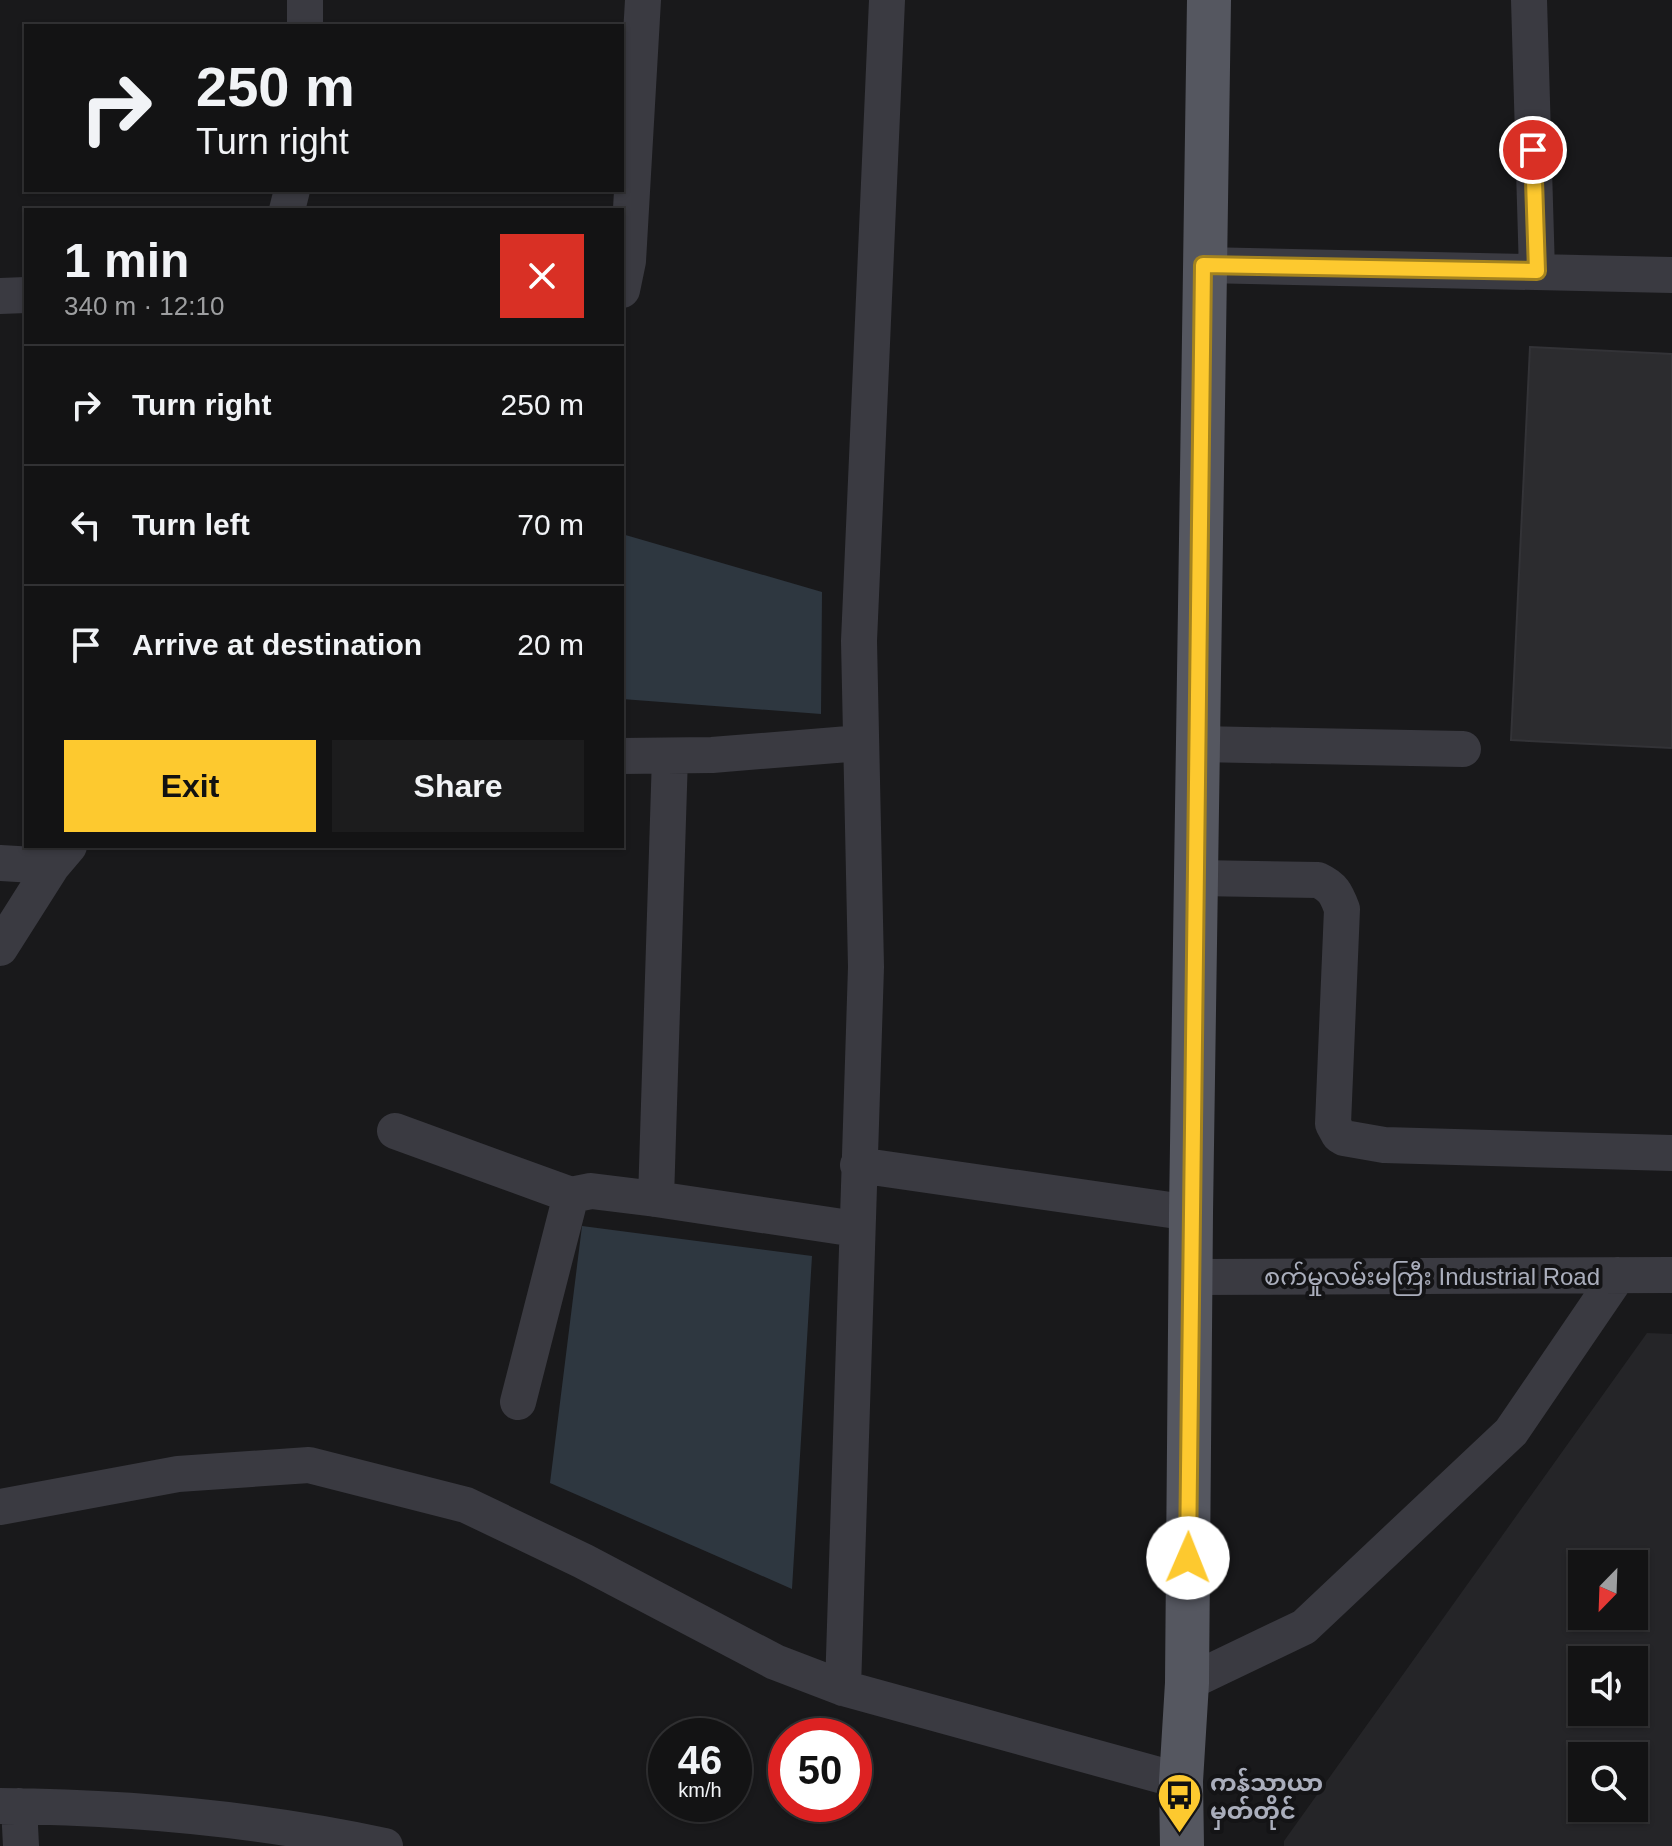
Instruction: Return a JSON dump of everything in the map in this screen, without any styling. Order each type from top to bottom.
[{"type":"main road","points":[[1182,1846],[1181,1781],[1187,1683],[1203,265],[1209,0]]},
{"type":"street","points":[[305,0],[305,24]]},
{"type":"street","points":[[624,280],[628,261],[643,0]]},
{"type":"street","points":[[843,1688],[866,967],[859,641],[887,0]]},
{"type":"street","points":[[1529,0],[1537,271]]},
{"type":"street","points":[[1203,265],[1672,275]]},
{"type":"street","points":[[0,296],[24,295]]},
{"type":"street","points":[[624,756],[712,755],[861,743]]},
{"type":"street","points":[[1198,744],[1463,749]]},
{"type":"street","points":[[656,1199],[670,756]]},
{"type":"street","points":[[0,863],[60,856]]},
{"type":"street","points":[[0,948],[60,856]]},
{"type":"street","points":[[1196,878],[1318,880],[1336,893],[1342,909],[1333,1124],[1344,1138],[1384,1145],[1672,1153]]},
{"type":"street","points":[[395,1131],[571,1195],[591,1191],[856,1229]]},
{"type":"street","points":[[858,1165],[1191,1213]]},
{"type":"street","points":[[518,1402],[571,1195]]},
{"type":"street","points":[[1187,1683],[1304,1627],[1511,1432],[1618,1275]]},
{"type":"street","name":"စက်မှုလမ်းမကြီး Industrial Road","points":[[1191,1277],[1672,1275]]},
{"type":"street","points":[[0,1507],[178,1474],[309,1465],[466,1505],[583,1561],[775,1662],[843,1688],[1181,1781]]},
{"type":"street","points":[[21,1846],[10,1806],[162,1812],[385,1846]]},
{"type":"shaded area","points":[[624,535],[822,592],[821,714],[624,699]]},
{"type":"shaded area","points":[[582,1226],[812,1256],[792,1589],[550,1483]]},
{"type":"shaded area","points":[[1647,1333],[1672,1334],[1672,1846],[1284,1846],[1284,1841]]},
{"type":"building","points":[[1530,347],[1672,354],[1672,748],[1511,740]]},
{"type":"place","name":"ကန်သာယာ မှတ်တိုင်","points":[[1179,1835]]},
{"type":"route","points":[[1188,1558],[1203,265],[1537,271],[1533,150]]}]
